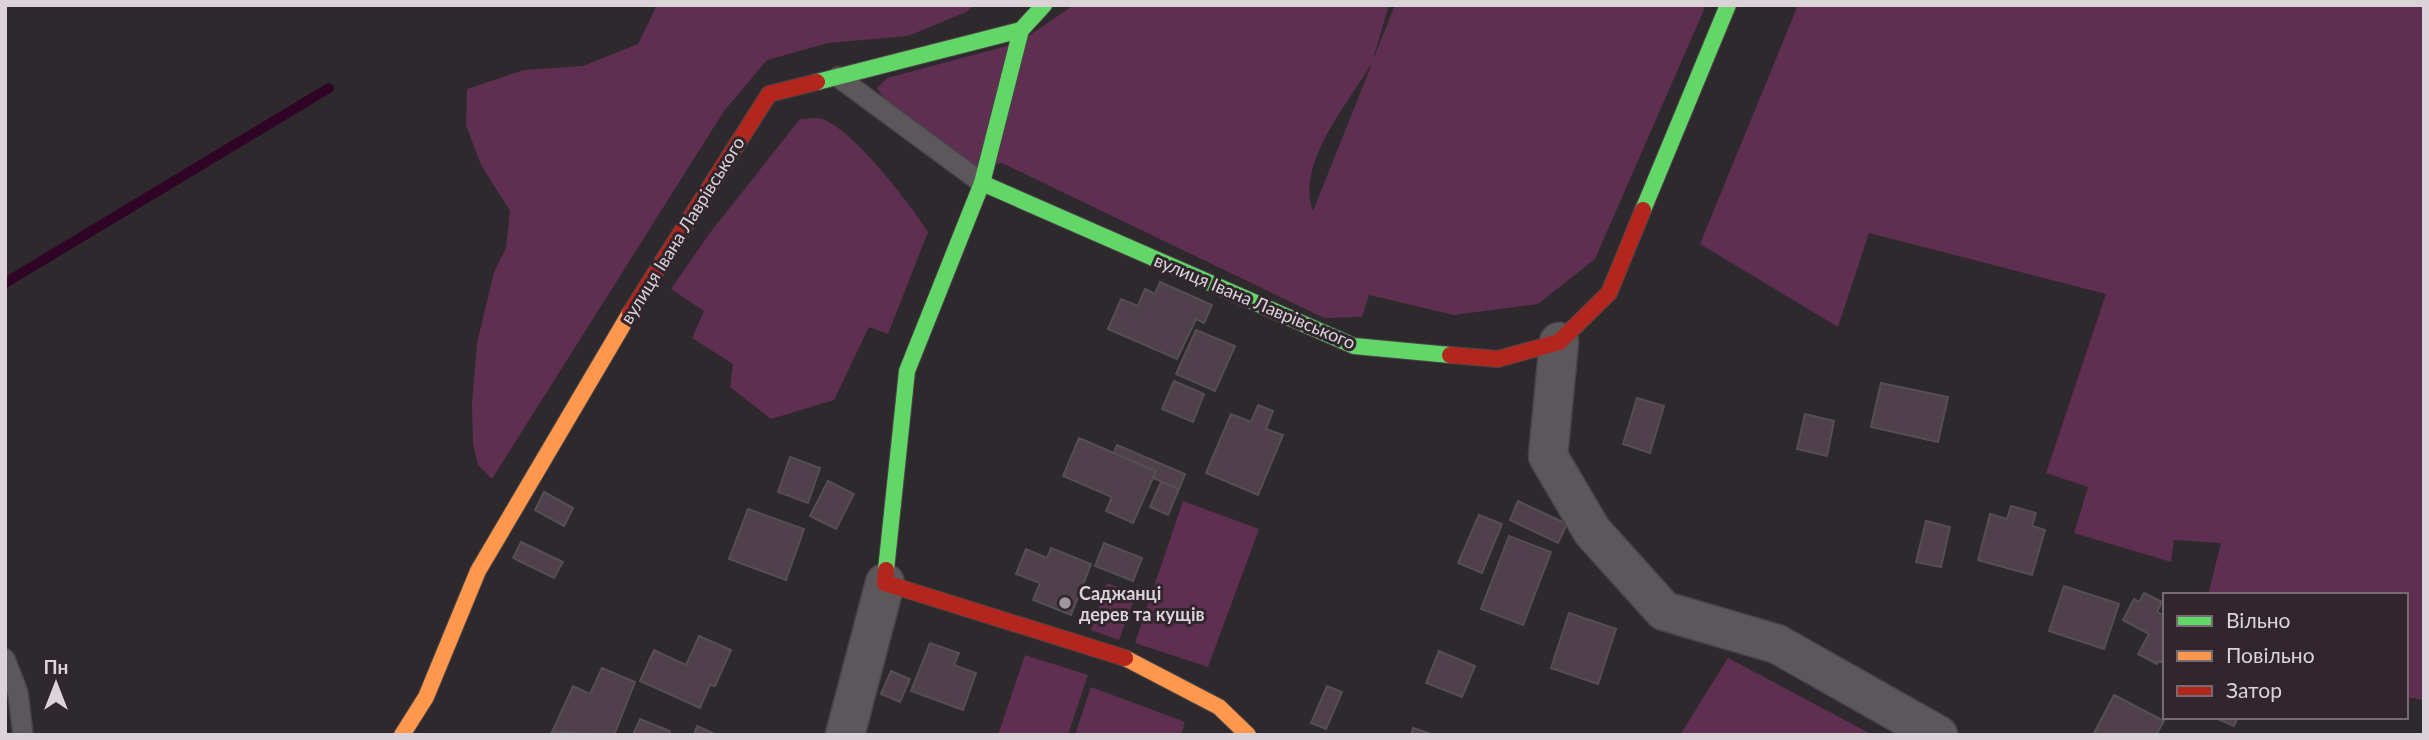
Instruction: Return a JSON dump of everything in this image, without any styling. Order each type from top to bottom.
[{"type":"street","points":[[845,735],[885,583],[906,371],[982,183],[1021,30],[1044,5]]},
{"type":"street","points":[[1728,5],[1609,293],[1559,342],[1548,456],[1592,531],[1664,611],[1777,644],[1938,735]]},
{"type":"street","name":"вулиця Івана Лаврівського","points":[[402,735],[426,696],[485,560],[599,362],[769,94],[1021,30]]},
{"type":"street","name":"вулиця Івана Лаврівського","points":[[982,183],[1354,346],[1498,359],[1559,342]]},
{"type":"street","points":[[885,583],[1112,652],[1219,707],[1248,735]]},
{"type":"lane","points":[[838,77],[982,183]]},
{"type":"lane","points":[[5,659],[18,693],[23,735]]},
{"type":"shaded area","points":[[657,5],[974,5],[966,12],[908,36],[828,43],[767,60],[724,111],[492,479],[478,465],[473,444],[472,403],[477,343],[494,272],[506,248],[510,211],[481,165],[466,125],[467,89],[524,70],[583,66],[638,44]]},
{"type":"shaded area","points":[[1074,5],[1389,5],[1372,62],[1395,5],[1706,5],[1595,259],[1538,304],[1454,315],[1369,295],[1362,317],[1324,318],[1002,163],[965,169],[894,114],[877,88],[887,78],[1018,43]],"holes":[[[1371,66],[1313,211],[1309,193],[1317,155],[1337,117]]]},
{"type":"shaded area","points":[[1798,5],[2424,5],[2424,700],[2408,697],[2408,593],[2208,593],[2221,543],[2174,540],[2171,562],[2074,533],[2088,487],[2046,473],[2106,294],[1869,233],[1838,327],[1700,244]]},
{"type":"shaded area","points":[[800,119],[822,119],[849,137],[895,187],[928,232],[888,334],[869,327],[834,400],[771,419],[730,387],[733,364],[692,338],[704,311],[671,289],[709,234]]},
{"type":"shaded area","points":[[1183,501],[1259,529],[1208,667],[1135,643]]},
{"type":"shaded area","points":[[1107,583],[1136,594],[1119,640],[1091,630]]},
{"type":"shaded area","points":[[1025,655],[1088,675],[1068,735],[998,735]]},
{"type":"shaded area","points":[[1728,658],[1873,735],[1680,735]]},
{"type":"shaded area","points":[[1091,687],[1185,722],[1181,735],[1075,735]]},
{"type":"building","points":[[1160,282],[1212,305],[1204,323],[1196,319],[1177,359],[1108,329],[1121,299],[1138,306],[1145,289],[1155,294]]},
{"type":"building","points":[[1196,330],[1235,346],[1215,391],[1176,374]]},
{"type":"building","points":[[1174,381],[1204,394],[1193,422],[1162,409]]},
{"type":"building","points":[[1881,383],[1948,397],[1938,442],[1871,427]]},
{"type":"building","points":[[1637,398],[1664,406],[1650,453],[1623,444]]},
{"type":"building","points":[[1258,405],[1273,411],[1266,429],[1283,435],[1258,495],[1206,473],[1231,414],[1251,422]]},
{"type":"building","points":[[1805,414],[1834,421],[1827,456],[1797,449]]},
{"type":"building","points":[[1079,438],[1156,471],[1133,523],[1106,511],[1112,497],[1063,476]]},
{"type":"building","points":[[1117,445],[1185,474],[1179,489],[1153,478],[1156,471],[1114,453]]},
{"type":"building","points":[[790,457],[820,468],[808,503],[778,492]]},
{"type":"building","points":[[828,481],[854,494],[836,529],[810,516]]},
{"type":"building","points":[[1161,482],[1179,489],[1168,515],[1150,507]]},
{"type":"building","points":[[544,492],[573,508],[564,526],[535,510]]},
{"type":"building","points":[[1518,501],[1567,524],[1558,543],[1510,520]]},
{"type":"building","points":[[2011,506],[2036,513],[2032,526],[2045,530],[2032,575],[1978,560],[1990,514],[2007,519]]},
{"type":"building","points":[[748,509],[804,529],[786,580],[729,559]]},
{"type":"building","points":[[1479,515],[1502,524],[1482,573],[1458,563]]},
{"type":"building","points":[[1926,521],[1950,527],[1941,567],[1916,562]]},
{"type":"building","points":[[1509,536],[1551,552],[1523,625],[1481,609]]},
{"type":"building","points":[[521,542],[563,562],[554,578],[513,558]]},
{"type":"building","points":[[1104,543],[1142,558],[1133,581],[1095,566]]},
{"type":"building","points":[[1051,548],[1091,564],[1071,615],[1033,600],[1040,583],[1016,574],[1026,549],[1047,558]]},
{"type":"building","points":[[2064,586],[2119,604],[2104,649],[2049,631]]},
{"type":"building","points":[[2144,593],[2162,602],[2157,612],[2163,615],[2163,663],[2159,661],[2157,664],[2138,654],[2149,634],[2123,620],[2134,599],[2139,602]]},
{"type":"building","points":[[1569,613],[1616,629],[1598,684],[1551,668]]},
{"type":"building","points":[[699,636],[731,650],[715,686],[710,685],[700,708],[640,681],[654,650],[686,665]]},
{"type":"building","points":[[930,643],[959,653],[954,665],[976,673],[963,710],[911,691]]},
{"type":"building","points":[[1439,651],[1475,666],[1462,697],[1426,683]]},
{"type":"building","points":[[602,668],[635,682],[614,735],[552,732],[573,686],[590,694]]},
{"type":"building","points":[[891,671],[910,679],[900,702],[881,694]]},
{"type":"building","points":[[1327,686],[1342,692],[1326,729],[1311,723]]},
{"type":"building","points":[[2114,695],[2164,721],[2156,735],[2093,735]]},
{"type":"building","points":[[640,719],[670,731],[669,735],[633,735]]},
{"type":"building","points":[[2218,719],[2237,719],[2234,726]]},
{"type":"building","points":[[697,726],[717,735],[694,735]]},
{"type":"building","points":[[1413,728],[1434,735],[1411,735]]},
{"type":"waterway","points":[[5,283],[329,88]]},
{"type":"traffic: fast","points":[[886,570],[907,371],[982,183],[1021,30],[1044,5]]},
{"type":"traffic: fast","points":[[1643,210],[1728,5]]},
{"type":"traffic: fast","points":[[817,82],[1021,30]]},
{"type":"traffic: fast","points":[[982,183],[1354,346],[1450,355]]},
{"type":"traffic: slow","points":[[402,735],[426,697],[478,571],[630,313]]},
{"type":"traffic: slow","points":[[1125,658],[1219,707],[1248,735]]},
{"type":"traffic: jam","points":[[630,313],[769,94],[817,82]]},
{"type":"traffic: jam","points":[[1450,355],[1498,359],[1559,342],[1609,293],[1643,210]]},
{"type":"traffic: jam","points":[[886,570],[885,583],[1125,658]]},
{"type":"place","name":"Саджанці дерев та кущів","points":[[1065,603]]}]
